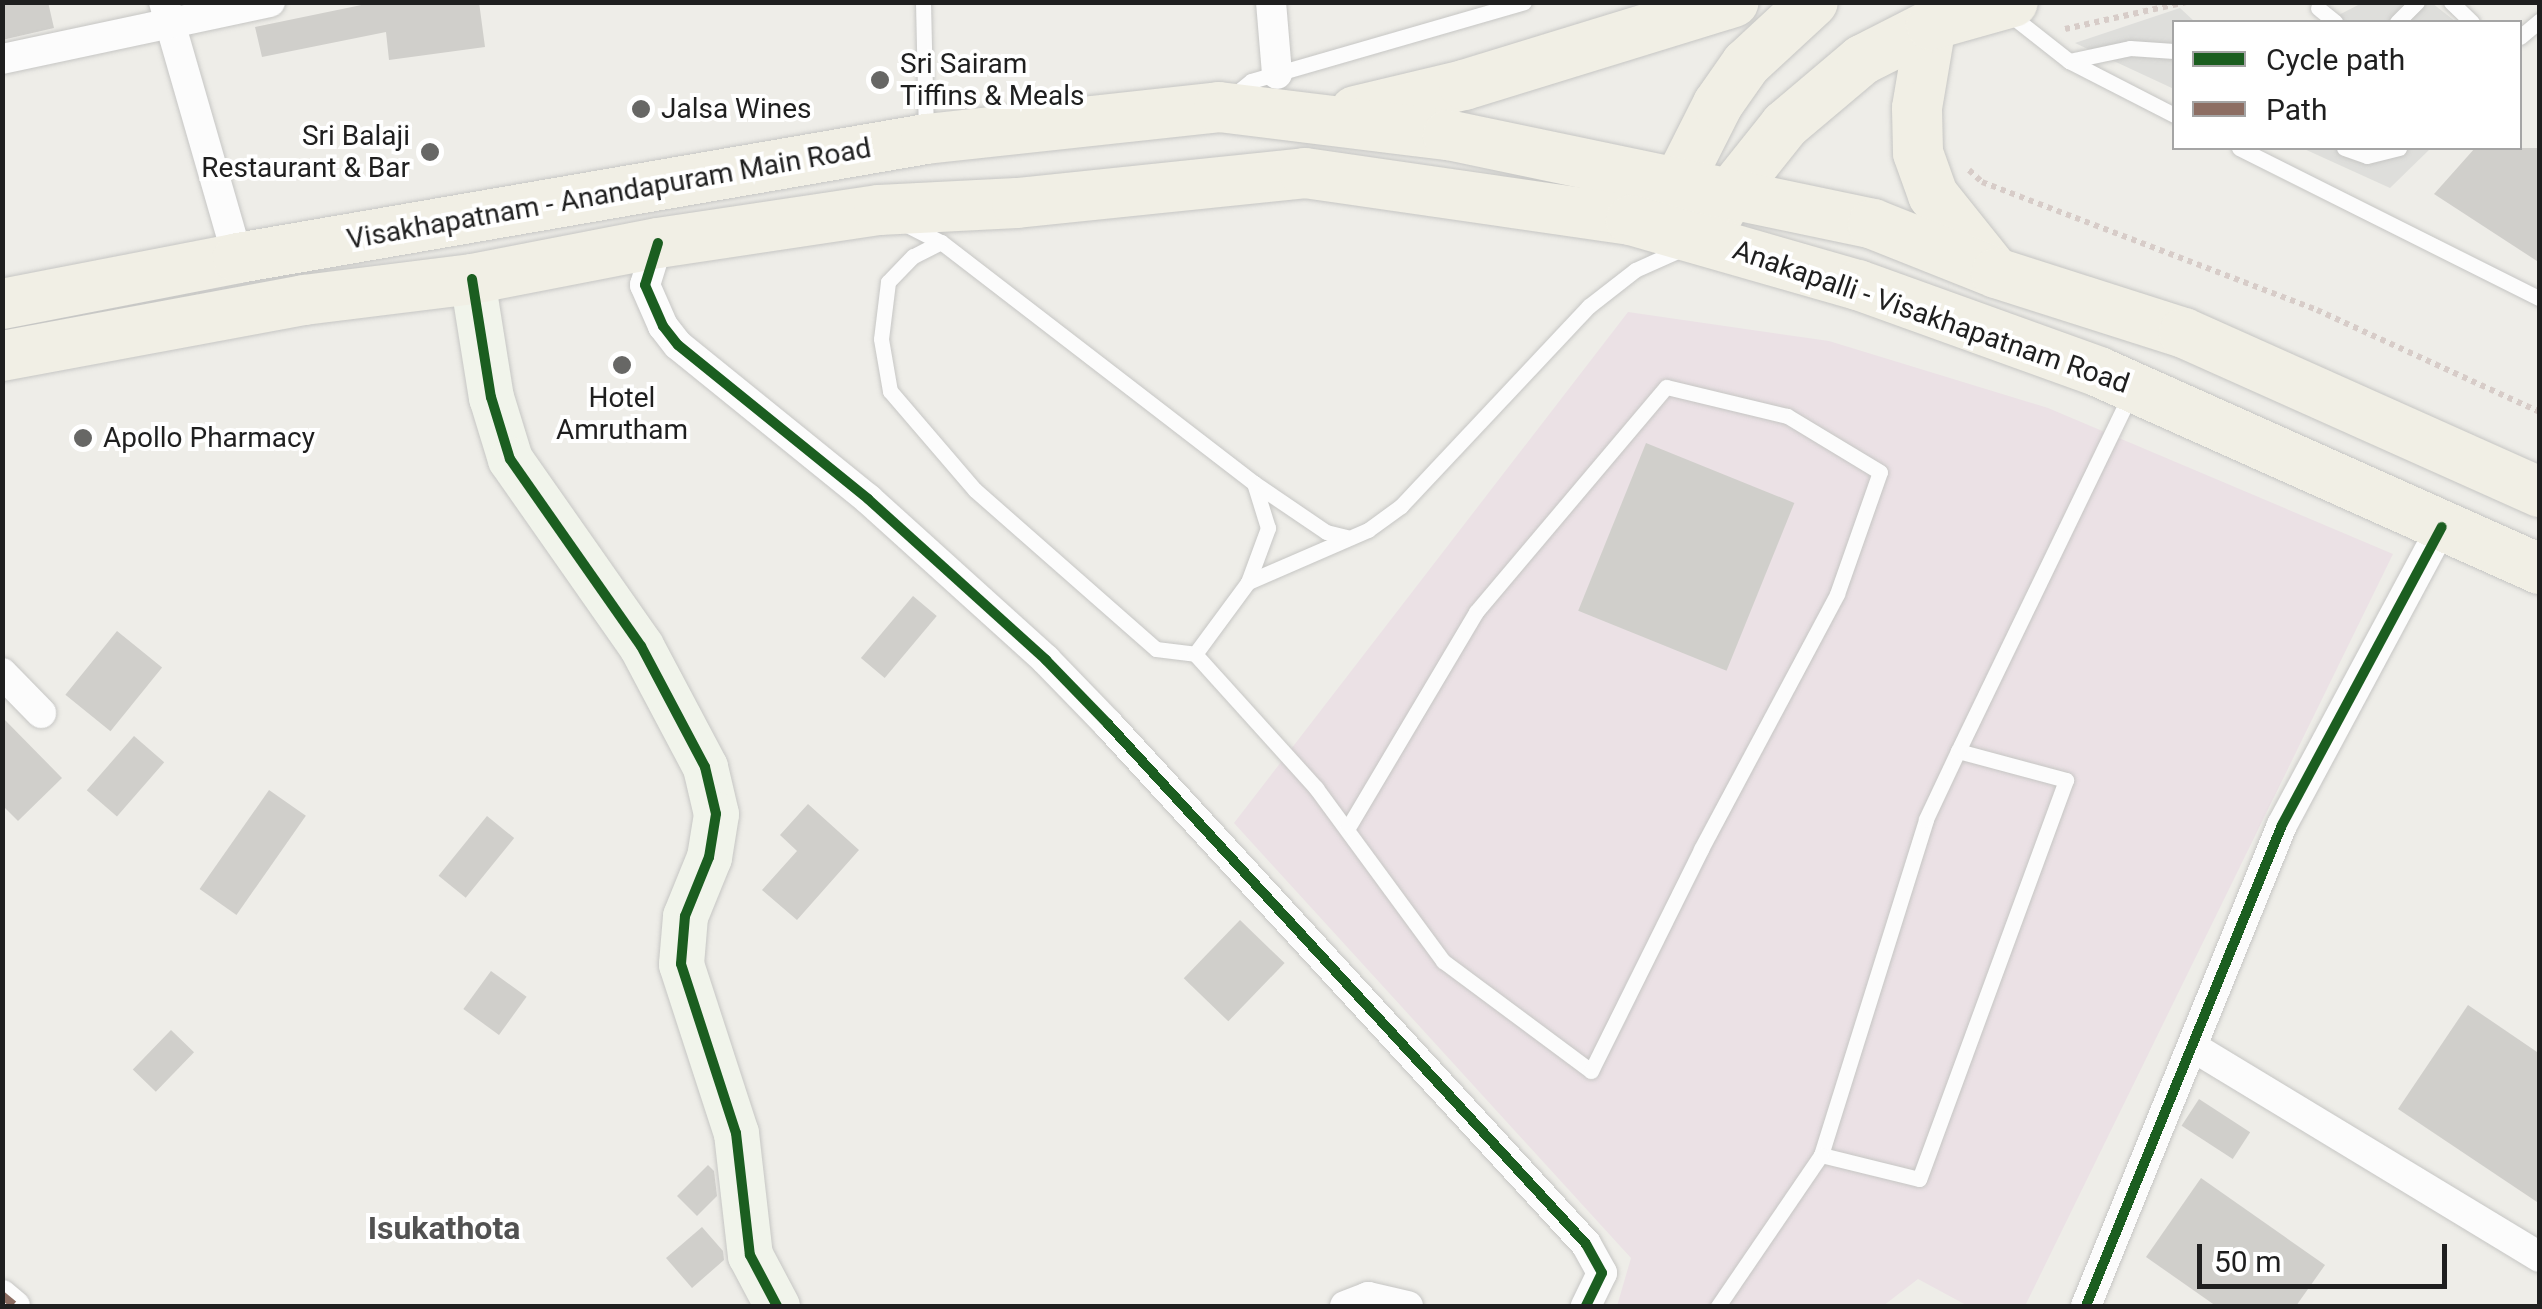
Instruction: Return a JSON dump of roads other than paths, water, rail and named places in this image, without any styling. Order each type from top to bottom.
[{"type":"main road","points":[[1326,118],[1464,85],[1732,2]]},
{"type":"main road","points":[[1656,227],[1718,104],[1746,64],[1814,2]]},
{"type":"main road","points":[[1705,238],[1730,194],[1808,103],[1862,60],[1931,24],[2017,15]]},
{"type":"main road","points":[[1931,24],[1916,108],[1918,154],[1934,195],[1996,274]]},
{"type":"main road","name":"Visakhapatnam - Anandapuram Main Road","points":[[2,304],[238,258],[926,139],[1219,107],[1448,135],[1656,227]]},
{"type":"main road","name":"Visakhapatnam - Anandapuram Main Road","points":[[2,356],[304,300],[472,279],[658,243],[879,210],[1018,203],[1305,173],[1656,227]]},
{"type":"main road","name":"Anakapalli - Visakhapatnam Road","points":[[1656,227],[1730,194],[1873,224],[1996,274],[2184,333],[2540,492]]},
{"type":"main road","name":"Anakapalli - Visakhapatnam Road","points":[[1656,227],[1858,285],[2134,387],[2540,569]]},
{"type":"street","points":[[2,59],[168,14],[270,2]]},
{"type":"street","points":[[1272,2],[1277,74]]},
{"type":"street","points":[[168,14],[238,258]]},
{"type":"street","points":[[658,243],[646,285],[663,326],[678,345],[868,499],[1046,660],[1108,724],[1586,1244],[1602,1273],[1586,1306]]},
{"type":"street","points":[[472,279],[491,397],[510,459],[641,646],[705,767],[716,814],[709,857],[684,916],[681,964],[736,1132],[740,1198],[750,1254],[777,1306]]},
{"type":"street","points":[[2086,1306],[2282,825],[2442,527]]},
{"type":"street","points":[[2,673],[41,713]]},
{"type":"street","points":[[2193,1047],[2540,1257]]},
{"type":"street","points":[[2,1295],[16,1306]]},
{"type":"street","points":[[1345,1306],[1368,1298],[1408,1306]]},
{"type":"lane","points":[[923,2],[926,139]]},
{"type":"lane","points":[[1219,107],[1250,81],[1524,2]]},
{"type":"lane","points":[[2399,20],[2417,2]]},
{"type":"lane","points":[[2451,2],[2470,20]]},
{"type":"lane","points":[[2318,8],[2333,20]]},
{"type":"lane","points":[[2017,15],[2069,61],[2172,114]]},
{"type":"lane","points":[[2069,61],[2130,48],[2172,51]]},
{"type":"lane","points":[[2244,150],[2540,299]]},
{"type":"lane","points":[[2350,150],[2367,156],[2391,150]]},
{"type":"lane","points":[[879,210],[941,242],[1254,483],[1326,532],[1346,537]]},
{"type":"lane","points":[[1248,582],[1368,530],[1400,506],[1589,306],[1656,227]]},
{"type":"lane","points":[[941,242],[912,256],[888,282],[881,339],[890,391],[975,490],[1156,649],[1195,654],[1316,788],[1443,961],[1592,1071],[1701,848],[1837,594],[1880,472],[1787,416],[1666,387],[1476,612],[1347,829]]},
{"type":"lane","points":[[1718,1306],[1821,1155],[1926,819],[2134,387]]},
{"type":"lane","points":[[1195,654],[1248,582],[1268,528],[1254,483]]},
{"type":"lane","points":[[1821,1155],[1919,1179],[2066,780],[1958,751]]},
{"type":"place","name":"Sri Sairam Tiffins & Meals","points":[[880,80]]},
{"type":"place","name":"Jalsa Wines","points":[[641,109]]},
{"type":"place","name":"Sri Balaji Restaurant & Bar","points":[[430,152]]},
{"type":"place","name":"Hotel Amrutham","points":[[622,365]]},
{"type":"place","name":"Apollo Pharmacy","points":[[83,438]]},
{"type":"district","name":"Isukathota","points":[[444,1228]]}]
